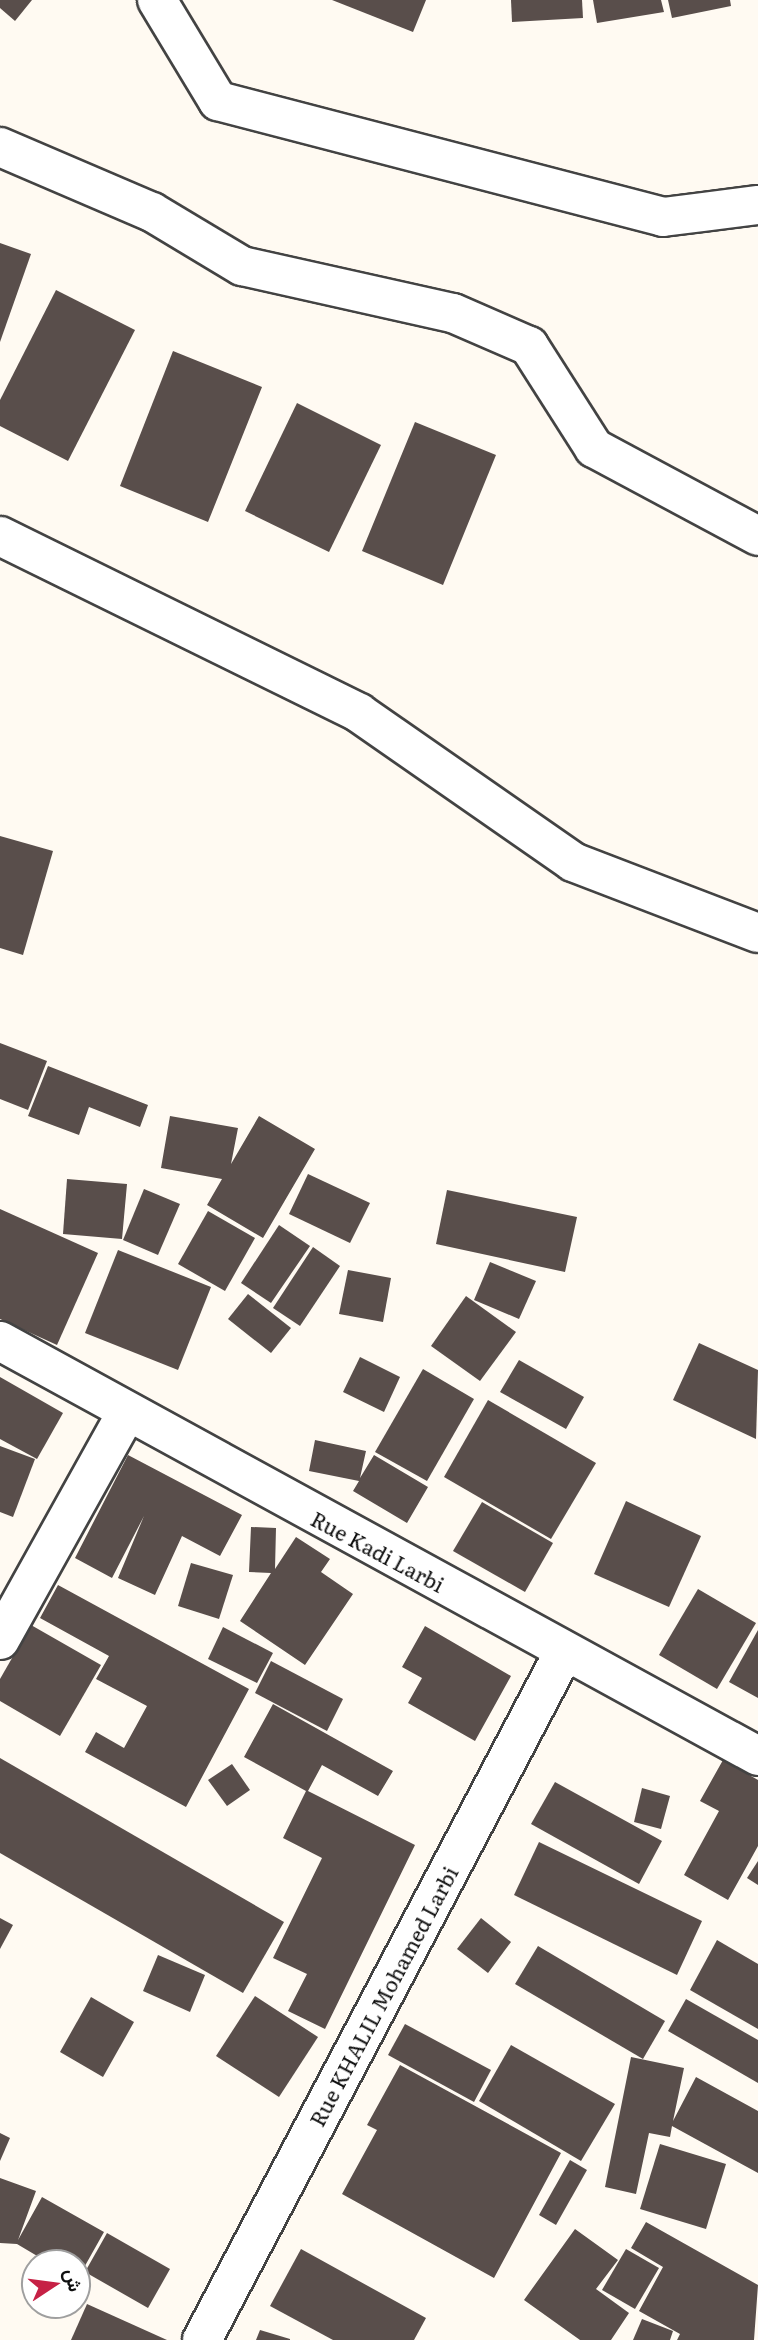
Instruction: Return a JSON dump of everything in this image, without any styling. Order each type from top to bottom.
[{"type":"street","points":[[157,0],[218,101],[663,217],[758,205]]},
{"type":"street","points":[[0,147],[152,212],[242,266],[453,313],[529,346],[594,448],[758,536]]},
{"type":"street","points":[[0,536],[359,713],[573,862],[758,933]]},
{"type":"street","name":"Rue Kadi Larbi","points":[[0,1341],[126,1414],[758,1756]]},
{"type":"street","points":[[0,1640],[126,1414]]},
{"type":"street","name":"Rue KHALIL Mohamed Larbi","points":[[202,2340],[564,1652]]},
{"type":"building","points":[[0,0],[32,0],[15,21],[0,8]]},
{"type":"building","points":[[332,0],[426,0],[413,32]]},
{"type":"building","points":[[511,0],[582,0],[583,18],[512,22]]},
{"type":"building","points":[[593,0],[661,0],[664,12],[597,23]]},
{"type":"building","points":[[668,0],[730,0],[731,6],[672,18]]},
{"type":"building","points":[[0,243],[31,254],[0,342]]},
{"type":"building","points":[[56,290],[135,330],[68,461],[0,426],[0,400]]},
{"type":"building","points":[[173,351],[262,387],[208,522],[120,486]]},
{"type":"building","points":[[297,403],[381,445],[329,552],[245,511]]},
{"type":"building","points":[[415,422],[496,455],[443,585],[362,551]]},
{"type":"building","points":[[0,836],[53,851],[23,955],[0,948]]},
{"type":"building","points":[[0,1043],[47,1061],[28,1110],[0,1099]]},
{"type":"building","points":[[48,1066],[148,1105],[140,1127],[89,1107],[79,1135],[28,1116]]},
{"type":"building","points":[[170,1116],[238,1128],[231,1164],[259,1116],[315,1149],[263,1238],[207,1205],[222,1179],[161,1168]]},
{"type":"building","points":[[308,1174],[370,1203],[350,1243],[289,1214]]},
{"type":"building","points":[[67,1179],[127,1184],[122,1239],[63,1234]]},
{"type":"building","points":[[144,1189],[180,1204],[158,1255],[123,1240]]},
{"type":"building","points":[[447,1190],[577,1217],[565,1272],[436,1244]]},
{"type":"building","points":[[0,1209],[98,1253],[57,1345],[0,1319]]},
{"type":"building","points":[[208,1211],[255,1238],[225,1291],[178,1264]]},
{"type":"building","points":[[279,1225],[310,1246],[271,1303],[241,1283]]},
{"type":"building","points":[[313,1247],[340,1266],[300,1326],[273,1308]]},
{"type":"building","points":[[118,1250],[211,1287],[178,1370],[85,1333]]},
{"type":"building","points":[[490,1262],[536,1281],[519,1319],[474,1300]]},
{"type":"building","points":[[348,1270],[391,1278],[383,1322],[339,1314]]},
{"type":"building","points":[[248,1294],[291,1328],[271,1353],[228,1319]]},
{"type":"building","points":[[466,1296],[516,1332],[480,1381],[431,1346]]},
{"type":"building","points":[[699,1343],[758,1370],[756,1439],[673,1400]]},
{"type":"building","points":[[360,1357],[400,1377],[384,1412],[343,1392]]},
{"type":"building","points":[[519,1360],[584,1397],[566,1429],[500,1392]]},
{"type":"building","points":[[423,1369],[474,1399],[427,1481],[375,1452]]},
{"type":"building","points":[[0,1377],[63,1413],[37,1459],[0,1439]]},
{"type":"building","points":[[488,1400],[596,1463],[551,1539],[444,1477]]},
{"type":"building","points":[[315,1440],[366,1451],[360,1478],[374,1455],[428,1487],[407,1523],[353,1491],[359,1481],[309,1471]]},
{"type":"building","points":[[0,1446],[35,1459],[13,1517],[0,1512]]},
{"type":"building","points":[[128,1455],[242,1515],[220,1556],[182,1536],[155,1595],[118,1578],[144,1516],[112,1578],[75,1558]]},
{"type":"building","points":[[626,1501],[701,1536],[669,1607],[594,1574]]},
{"type":"building","points":[[482,1502],[553,1543],[525,1592],[453,1551]]},
{"type":"building","points":[[251,1527],[276,1528],[275,1569],[296,1537],[330,1559],[321,1572],[353,1594],[305,1665],[240,1621],[271,1573],[249,1572]]},
{"type":"building","points":[[191,1563],[233,1575],[219,1619],[178,1606]]},
{"type":"building","points":[[58,1585],[249,1689],[186,1807],[85,1752],[96,1732],[124,1748],[147,1706],[96,1679],[109,1656],[40,1618]]},
{"type":"building","points":[[698,1589],[756,1623],[717,1689],[659,1655]]},
{"type":"building","points":[[31,1625],[101,1665],[60,1736],[0,1701],[0,1679]]},
{"type":"building","points":[[425,1626],[511,1676],[475,1741],[408,1703],[422,1678],[402,1667]]},
{"type":"building","points":[[223,1627],[273,1653],[257,1683],[208,1659]]},
{"type":"building","points":[[758,1630],[758,1698],[729,1682]]},
{"type":"building","points":[[271,1661],[343,1699],[327,1731],[255,1693]]},
{"type":"building","points":[[273,1704],[393,1771],[378,1796],[322,1765],[308,1791],[415,1845],[325,2029],[288,2011],[307,1974],[273,1958],[322,1858],[283,1838],[306,1791],[244,1757]]},
{"type":"building","points":[[0,1758],[284,1922],[243,1993],[0,1853]]},
{"type":"building","points":[[723,1760],[758,1780],[758,1846],[728,1900],[684,1875],[719,1811],[700,1801]]},
{"type":"building","points":[[232,1764],[250,1790],[227,1806],[208,1780]]},
{"type":"building","points":[[555,1782],[662,1841],[639,1884],[531,1824]]},
{"type":"building","points":[[642,1788],[670,1796],[661,1829],[634,1822]]},
{"type":"building","points":[[539,1842],[702,1921],[677,1975],[514,1895]]},
{"type":"building","points":[[758,1861],[758,1885],[747,1878]]},
{"type":"building","points":[[0,1918],[13,1925],[0,1949]]},
{"type":"building","points":[[481,1918],[511,1942],[488,1973],[457,1949]]},
{"type":"building","points":[[717,1940],[758,1964],[758,2029],[690,1990]]},
{"type":"building","points":[[538,1946],[665,2021],[643,2059],[515,1984]]},
{"type":"building","points":[[158,1955],[205,1975],[190,2012],[143,1991]]},
{"type":"building","points":[[255,1996],[318,2037],[279,2097],[216,2056]]},
{"type":"building","points":[[91,1997],[134,2022],[103,2077],[60,2052]]},
{"type":"building","points":[[686,1999],[758,2040],[758,2083],[668,2031]]},
{"type":"building","points":[[405,2024],[491,2070],[474,2102],[388,2055]]},
{"type":"building","points":[[511,2045],[615,2104],[581,2161],[479,2101]]},
{"type":"building","points":[[631,2057],[684,2068],[673,2121],[696,2077],[758,2111],[758,2173],[672,2126],[670,2137],[649,2133],[636,2194],[605,2187]]},
{"type":"building","points":[[400,2065],[561,2153],[494,2278],[342,2194],[377,2130],[367,2125]]},
{"type":"building","points":[[0,2133],[10,2138],[0,2161]]},
{"type":"building","points":[[660,2144],[726,2164],[706,2229],[640,2209]]},
{"type":"building","points":[[570,2160],[587,2170],[556,2225],[539,2215]]},
{"type":"building","points":[[0,2178],[36,2191],[18,2240],[42,2197],[104,2232],[91,2255],[91,2249],[25,2249],[17,2244],[0,2243]]},
{"type":"building","points":[[646,2222],[758,2285],[754,2340],[677,2340],[680,2334],[639,2311],[663,2267],[631,2248]]},
{"type":"building","points":[[575,2229],[618,2260],[596,2289],[629,2313],[611,2340],[580,2340],[524,2300]]},
{"type":"building","points":[[107,2233],[170,2269],[148,2308],[91,2275],[91,2261]]},
{"type":"building","points":[[301,2249],[426,2318],[414,2340],[333,2340],[270,2306]]},
{"type":"building","points":[[626,2249],[659,2268],[635,2309],[602,2290]]},
{"type":"building","points":[[91,2306],[167,2340],[71,2340],[80,2319],[91,2319]]},
{"type":"building","points":[[642,2319],[673,2331],[670,2340],[633,2340]]},
{"type":"building","points":[[260,2330],[290,2339],[290,2340],[256,2340]]}]
